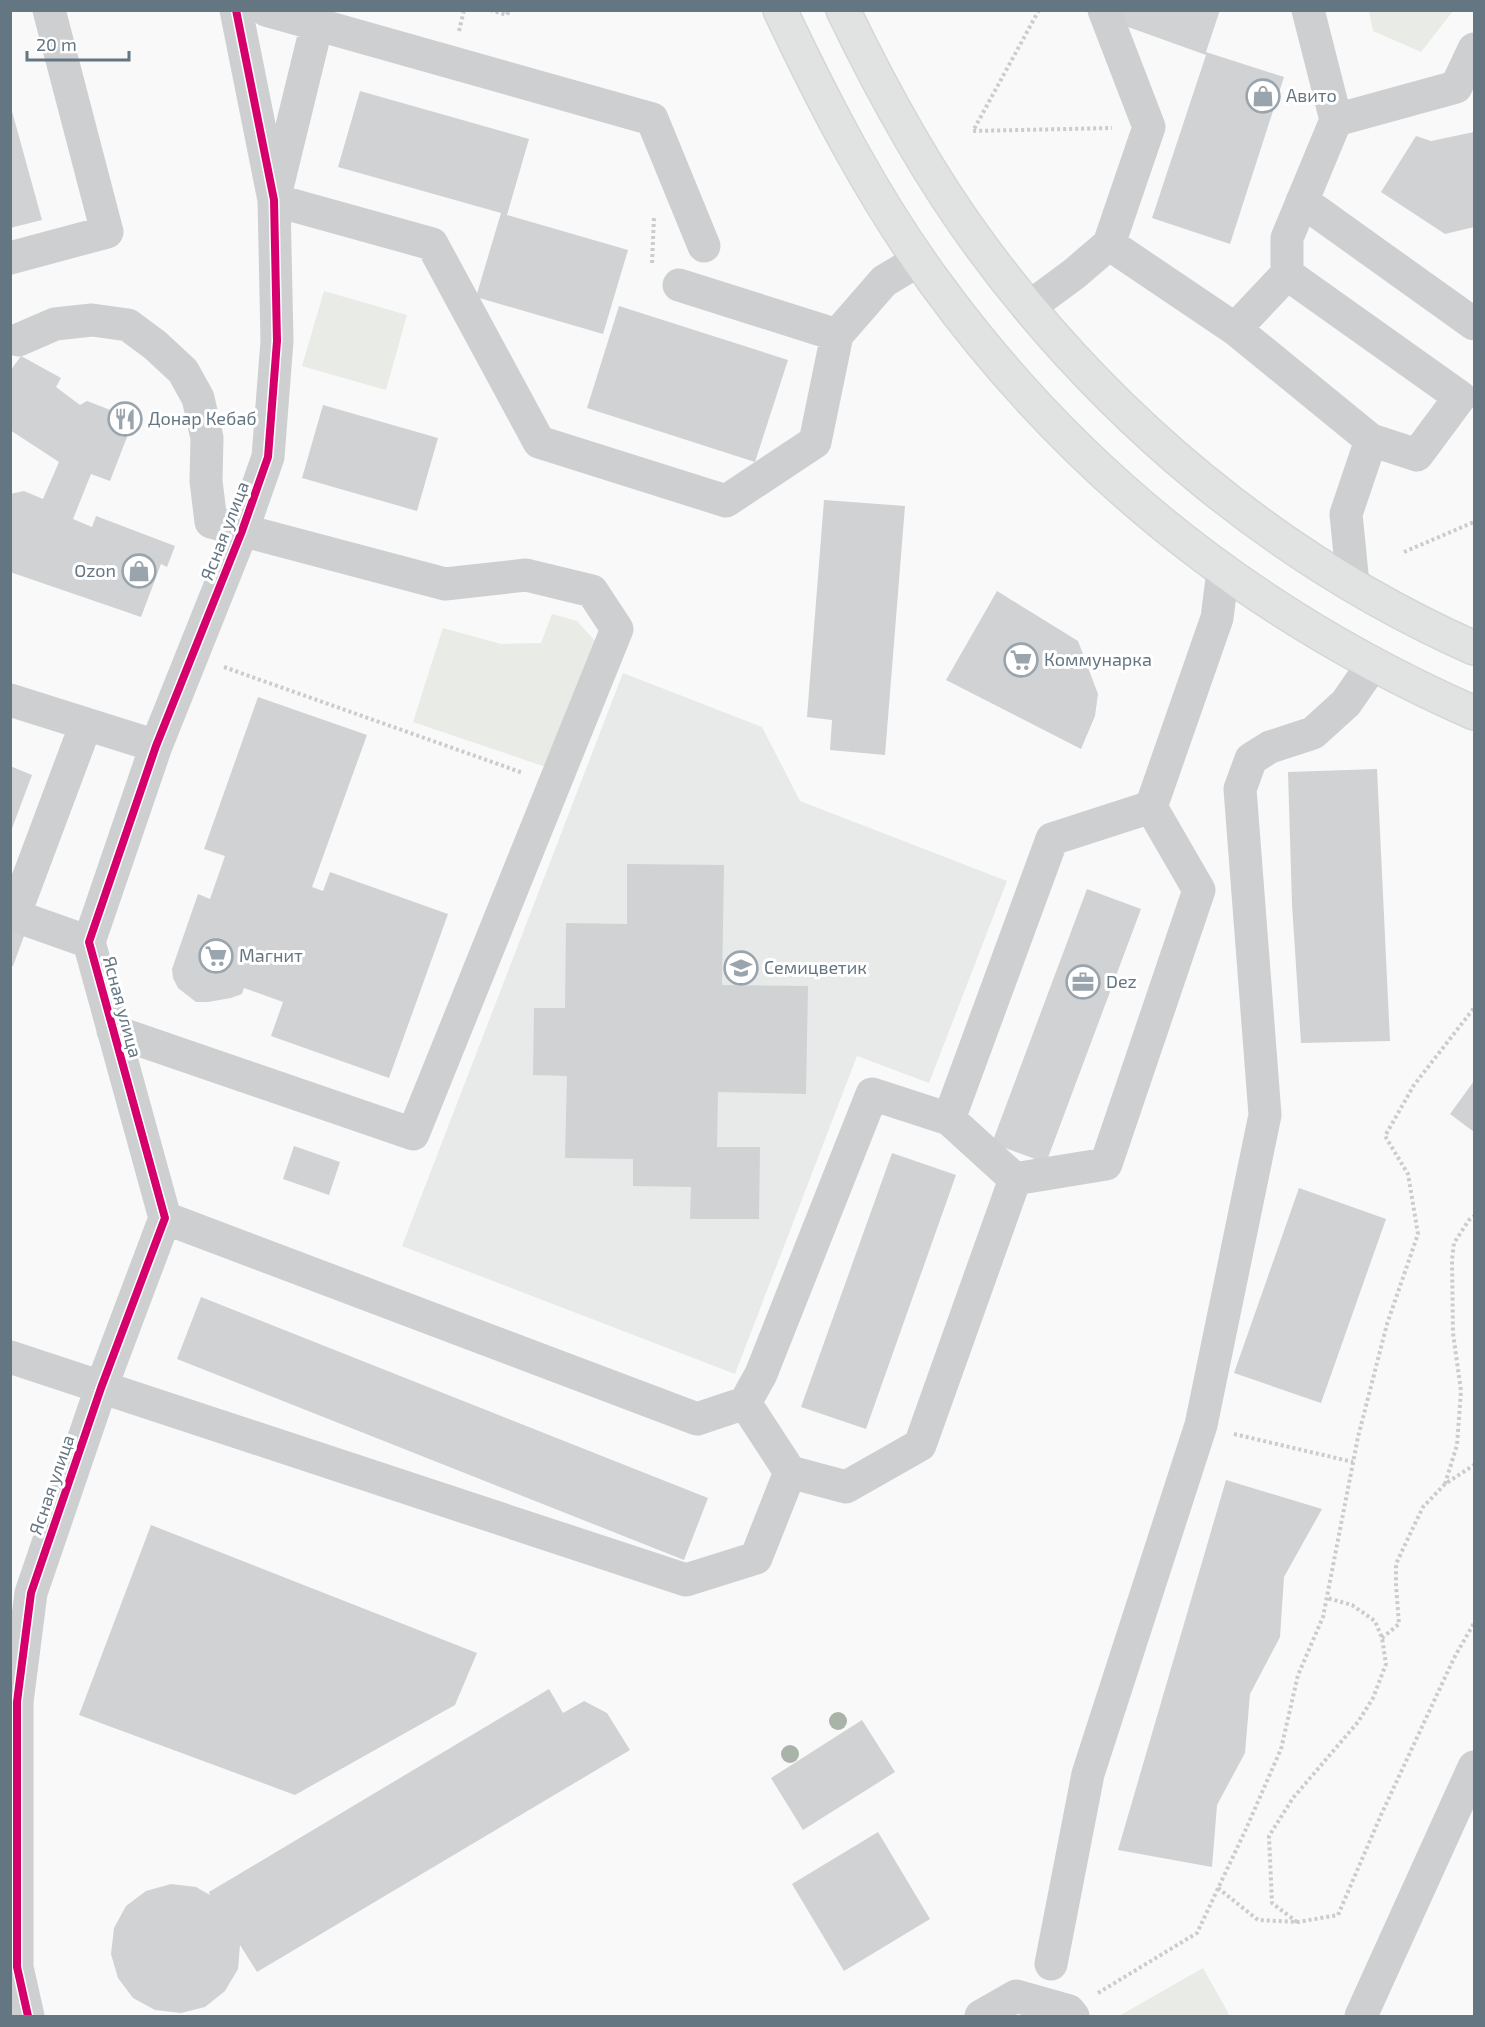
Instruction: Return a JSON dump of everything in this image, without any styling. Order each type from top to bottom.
[{"type":"main road","points":[[780,10],[845,140],[919,260],[985,349],[1042,413],[1102,472],[1166,528],[1223,571],[1304,626],[1414,687],[1474,713]]},
{"type":"main road","points":[[843,10],[892,105],[934,177],[979,244],[1028,308],[1083,370],[1140,427],[1202,481],[1267,529],[1353,584],[1443,634],[1474,648]]},
{"type":"street","points":[[10,258],[107,232],[49,10]]},
{"type":"street","name":"Ясная улица","points":[[28,2016],[15,1986],[17,1967],[17,1702],[21,1590],[165,1218],[89,942],[156,746],[242,531],[268,457],[277,341],[274,200],[236,10]]},
{"type":"street","points":[[266,10],[652,118],[704,246]]},
{"type":"street","points":[[1028,308],[1074,274],[1109,244],[1149,127],[1104,10]]},
{"type":"street","points":[[1235,329],[1287,274],[1287,238],[1336,120],[1308,10]]},
{"type":"street","points":[[317,24],[274,200],[432,244],[539,442],[726,501],[815,442],[837,335],[884,281],[919,260]]},
{"type":"street","points":[[1336,120],[1456,87],[1474,49]]},
{"type":"street","points":[[1302,201],[1474,324]]},
{"type":"street","points":[[1109,244],[1235,329],[1371,440],[1418,455],[1460,397],[1287,274]]},
{"type":"street","points":[[665,278],[837,335]]},
{"type":"street","points":[[18,339],[55,324],[92,320],[128,325],[155,345],[183,372],[198,398],[207,438],[206,481],[211,522],[445,584],[526,575],[592,591],[617,629],[413,1134],[113,1032]]},
{"type":"street","points":[[1353,584],[1346,514],[1371,440]]},
{"type":"street","points":[[1015,1179],[1106,1164],[1199,890],[1152,807],[1218,618],[1223,571]]},
{"type":"street","points":[[1051,1964],[1088,1774],[1201,1425],[1265,1115],[1240,789],[1251,759],[1270,747],[1313,733],[1346,703],[1373,664]]},
{"type":"street","points":[[10,700],[156,746]]},
{"type":"street","points":[[86,724],[12,915],[89,942]]},
{"type":"street","points":[[949,1119],[1052,839],[1152,807]]},
{"type":"street","points":[[165,1218],[697,1419],[745,1403],[761,1374],[872,1094],[949,1119],[1015,1179]]},
{"type":"street","points":[[745,1403],[790,1472],[846,1486],[921,1445],[1015,1179]]},
{"type":"street","points":[[10,1357],[686,1580],[756,1558],[790,1472]]},
{"type":"street","points":[[1361,2016],[1474,1767]]},
{"type":"street","points":[[981,2016],[1016,1996],[1071,2014]]},
{"type":"path","points":[[490,10],[507,15],[508,10]]},
{"type":"path","points":[[1039,10],[973,131],[1149,127]]},
{"type":"path","points":[[654,216],[665,278]]},
{"type":"path","points":[[1404,552],[1474,522]]},
{"type":"path","points":[[193,656],[554,784]]},
{"type":"path","points":[[1071,2014],[1197,1933],[1281,1749],[1298,1676],[1323,1617],[1353,1462],[1387,1324],[1418,1234],[1408,1174],[1385,1136],[1414,1085],[1474,1008]]},
{"type":"path","points":[[1445,1484],[1457,1445],[1461,1391],[1453,1333],[1452,1260],[1454,1243],[1474,1216]]},
{"type":"path","points":[[1201,1425],[1353,1462]]},
{"type":"path","points":[[1383,1638],[1399,1624],[1396,1564],[1423,1506],[1445,1484],[1474,1465]]},
{"type":"path","points":[[1298,1922],[1272,1903],[1269,1836],[1293,1798],[1358,1722],[1373,1698],[1386,1664],[1383,1638],[1375,1621],[1352,1605],[1326,1598]]},
{"type":"path","points":[[1218,1888],[1258,1920],[1298,1922],[1338,1915],[1381,1815],[1454,1658],[1474,1623]]},
{"type":"shaded area","points":[[1369,10],[1453,11],[1421,52],[1373,31]]},
{"type":"shaded area","points":[[324,291],[407,315],[386,390],[302,366]]},
{"type":"shaded area","points":[[552,614],[577,621],[597,643],[546,767],[413,722],[443,628],[501,644],[541,643]]},
{"type":"shaded area","name":"Семицветик","points":[[623,673],[762,727],[800,801],[1007,881],[929,1083],[857,1056],[735,1374],[402,1246]]},
{"type":"shaded area","points":[[1203,1968],[1230,2016],[1119,2016]]},
{"type":"building","points":[[1121,10],[1220,10],[1206,52],[1284,77],[1230,244],[1152,218],[1206,55],[1117,23]]},
{"type":"building","points":[[360,91],[529,139],[507,215],[628,250],[603,334],[476,297],[501,213],[338,167]]},
{"type":"building","points":[[10,104],[42,220],[10,228]]},
{"type":"building","points":[[1474,132],[1474,227],[1445,234],[1381,192],[1416,136],[1431,141]]},
{"type":"building","points":[[619,306],[788,360],[755,462],[587,408]]},
{"type":"building","points":[[21,356],[61,378],[56,387],[80,405],[87,401],[134,419],[110,481],[91,474],[73,519],[92,527],[96,516],[175,546],[167,567],[161,564],[141,617],[10,572],[10,494],[24,491],[43,499],[59,462],[10,430],[10,371]]},
{"type":"building","points":[[323,405],[438,438],[417,511],[302,478]]},
{"type":"building","points":[[824,500],[905,506],[885,755],[830,750],[832,720],[807,717]]},
{"type":"building","name":"Коммунарка","points":[[997,591],[1078,641],[1098,694],[1095,716],[1081,749],[946,680]]},
{"type":"building","points":[[258,697],[367,735],[312,887],[323,891],[330,872],[448,914],[389,1078],[271,1036],[283,1002],[244,988],[242,994],[231,998],[196,1002],[178,988],[173,978],[172,969],[198,894],[210,899],[225,856],[204,849]]},
{"type":"building","points":[[10,766],[32,775],[11,831],[10,831]]},
{"type":"building","points":[[1377,769],[1390,1041],[1301,1043],[1292,904],[1288,772]]},
{"type":"building","points":[[627,864],[724,865],[722,985],[808,986],[806,1094],[718,1092],[717,1147],[760,1147],[759,1219],[690,1219],[691,1187],[633,1186],[633,1159],[565,1158],[567,1076],[533,1075],[534,1008],[565,1008],[566,923],[627,924]]},
{"type":"building","points":[[1087,889],[1141,909],[1046,1163],[992,1143]]},
{"type":"building","points":[[10,931],[24,936],[13,966],[10,965]]},
{"type":"building","points":[[1474,1081],[1474,1132],[1450,1114]]},
{"type":"building","points":[[294,1146],[340,1162],[329,1195],[283,1179]]},
{"type":"building","points":[[892,1153],[956,1175],[866,1429],[801,1407]]},
{"type":"building","points":[[1299,1188],[1386,1219],[1321,1403],[1234,1373]]},
{"type":"building","points":[[201,1297],[708,1498],[684,1560],[177,1359]]},
{"type":"building","points":[[1226,1480],[1322,1509],[1284,1577],[1280,1637],[1250,1694],[1245,1753],[1217,1805],[1212,1867],[1118,1850]]},
{"type":"building","points":[[151,1525],[477,1653],[455,1705],[295,1795],[79,1715]]},
{"type":"building","points":[[549,1689],[563,1713],[584,1701],[607,1713],[630,1750],[257,1972],[240,1945],[238,1969],[225,1991],[205,2007],[181,2013],[155,2010],[133,1998],[118,1978],[111,1954],[114,1928],[126,1906],[146,1891],[171,1884],[196,1887],[210,1895],[209,1892]]},
{"type":"building","points":[[862,1720],[895,1772],[803,1830],[771,1778]]},
{"type":"building","points":[[878,1832],[930,1919],[844,1971],[792,1884]]},
{"type":"cycle path","points":[[28,2016],[17,1967],[17,1702],[31,1593],[101,1388],[165,1218],[89,942],[156,746],[242,531],[268,457],[277,341],[274,200],[236,10]]},
{"type":"place","name":"Авито","points":[[1263,96]]},
{"type":"place","name":"Донар Кебаб","points":[[125,419]]},
{"type":"place","name":"Ozon","points":[[139,571]]},
{"type":"place","name":"Коммунарка","points":[[1021,660]]},
{"type":"place","name":"Магнит","points":[[216,956]]},
{"type":"place","name":"Семицветик","points":[[741,968]]},
{"type":"place","name":"Dez","points":[[1083,982]]}]
